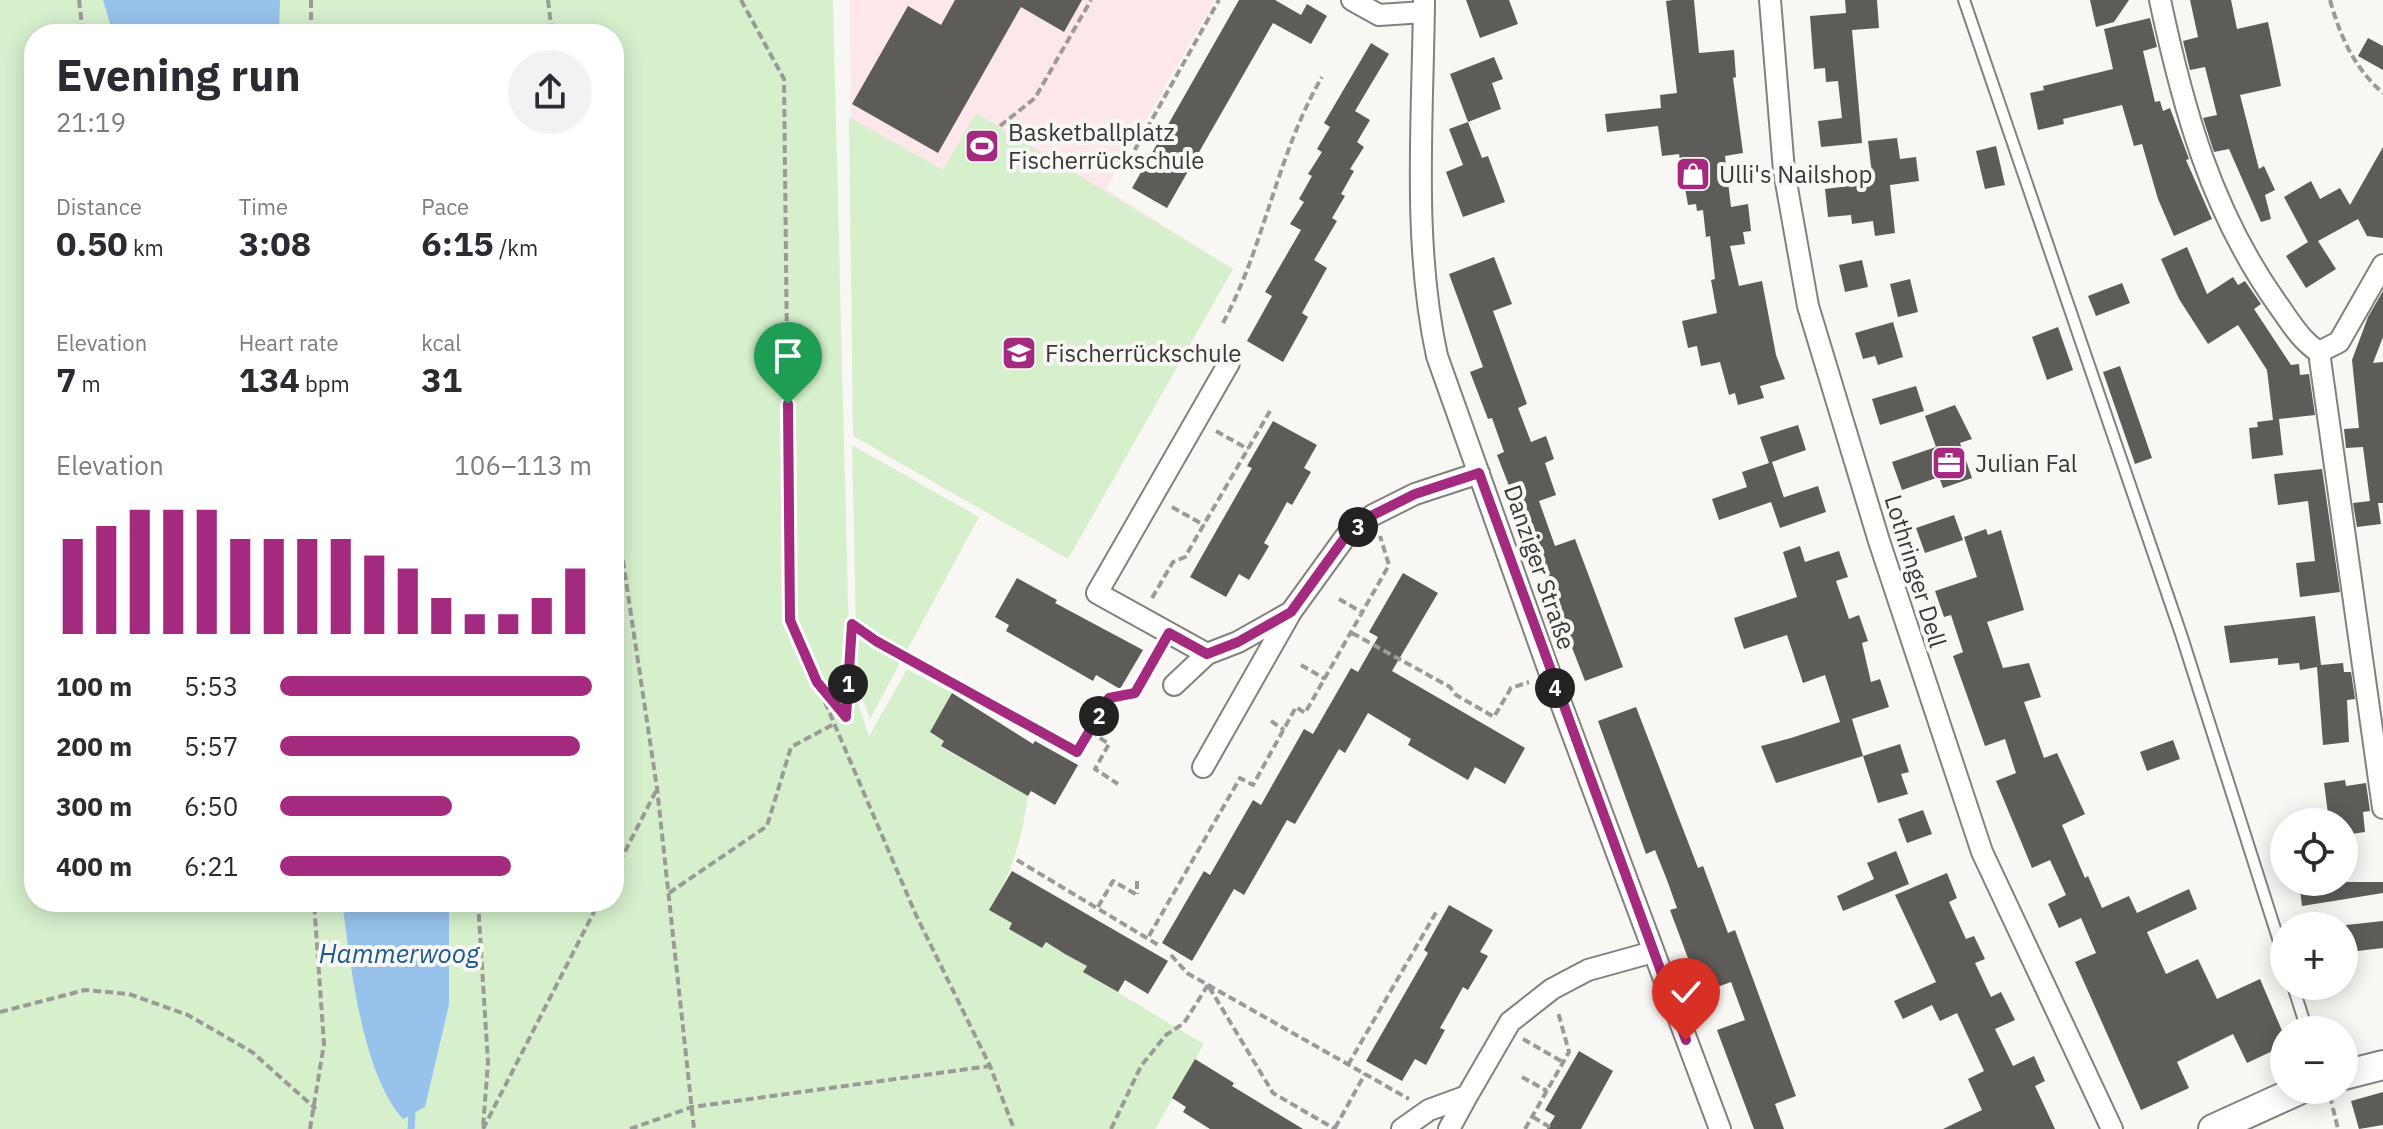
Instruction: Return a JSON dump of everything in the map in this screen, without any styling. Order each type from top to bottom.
[{"type":"street","points":[[1352,0],[1379,15],[1424,6]]},
{"type":"street","name":"Lothringer Dell","points":[[1770,0],[1784,171],[1806,291],[1852,453],[1945,750],[1982,852],[2112,1129]]},
{"type":"street","points":[[2160,0],[2180,92],[2214,194],[2254,270],[2306,343],[2319,352],[2383,808]]},
{"type":"street","name":"Danziger Straße","points":[[1424,6],[1423,224],[1427,307],[1452,404],[1720,1129]]},
{"type":"street","points":[[2319,352],[2339,342],[2383,265]]},
{"type":"street","points":[[1207,654],[1097,593],[1229,363]]},
{"type":"street","points":[[1203,767],[1291,612],[1346,536],[1373,515],[1415,494],[1479,473]]},
{"type":"street","points":[[1174,685],[1207,654],[1238,642],[1291,612]]},
{"type":"street","points":[[1449,1129],[1510,1022],[1552,989],[1588,970],[1653,952]]},
{"type":"street","points":[[2358,1071],[2383,1065]]},
{"type":"street","points":[[1402,1129],[1429,1110],[1467,1096]]},
{"type":"street","points":[[2213,1129],[2270,1103]]},
{"type":"lane","points":[[1964,0],[2181,634],[2270,913]]},
{"type":"path","points":[[79,0],[82,24]]},
{"type":"path","points":[[311,0],[311,24]]},
{"type":"path","points":[[548,0],[551,24]]},
{"type":"path","points":[[741,0],[784,79],[790,620],[916,915],[990,1066],[1014,1129]]},
{"type":"path","points":[[1000,126],[1035,98],[1091,0]]},
{"type":"path","points":[[1123,171],[1219,0]]},
{"type":"path","points":[[2330,0],[2340,34],[2353,59],[2383,93]]},
{"type":"path","points":[[1223,323],[1243,286],[1306,104],[1322,77]]},
{"type":"path","points":[[1141,617],[1173,562],[1185,557],[1270,411]]},
{"type":"path","points":[[1197,419],[1248,449]]},
{"type":"path","points":[[1152,496],[1204,525]]},
{"type":"path","points":[[1149,936],[1240,778],[1253,785],[1296,707],[1305,713],[1389,565],[1373,515]]},
{"type":"path","points":[[624,568],[657,788],[694,1129]]},
{"type":"path","points":[[1339,599],[1363,613]]},
{"type":"path","points":[[817,682],[846,717],[852,624],[876,641],[1077,752],[1109,698],[1135,693],[1169,633]]},
{"type":"path","points":[[1351,632],[1450,687],[1456,695],[1494,717],[1511,688],[1531,681]]},
{"type":"path","points":[[1301,665],[1325,679]]},
{"type":"path","points":[[1271,721],[1284,730]]},
{"type":"path","points":[[669,893],[767,826],[791,747],[835,724]]},
{"type":"path","points":[[1090,731],[1109,744],[1095,769],[1118,784]]},
{"type":"path","points":[[624,853],[657,788]]},
{"type":"path","points":[[1017,860],[1149,936],[1160,946]]},
{"type":"path","points":[[1098,907],[1113,881],[1137,895],[1137,881]]},
{"type":"path","points":[[1348,1065],[1438,909]]},
{"type":"path","points":[[310,1129],[316,1109],[324,1044],[315,912]]},
{"type":"path","points":[[479,912],[488,1063],[483,1129]]},
{"type":"path","points":[[483,1129],[594,912]]},
{"type":"path","points":[[1171,955],[1187,973],[1429,1110]]},
{"type":"path","points":[[1208,985],[1273,1093],[1334,1129],[1365,1074]]},
{"type":"path","points":[[1111,1129],[1141,1066],[1166,1035],[1184,1023],[1208,985]]},
{"type":"path","points":[[1525,1129],[1569,1052],[1552,989]]},
{"type":"path","points":[[0,1012],[85,990],[129,994],[188,1015],[252,1052],[316,1109]]},
{"type":"path","points":[[1540,1049],[1563,1062]]},
{"type":"path","points":[[630,1129],[692,1107],[990,1066]]},
{"type":"path","points":[[1522,1077],[1547,1091]]},
{"type":"path","points":[[2332,1104],[2338,1129]]},
{"type":"path","points":[[1533,1117],[1553,1129]]},
{"type":"shaded area","name":"Fischerrückschule","points":[[850,0],[1215,0],[1106,189],[1233,269],[1068,559],[853,436]]},
{"type":"green space","points":[[0,0],[103,0],[110,24],[24,24],[24,912],[344,912],[360,1017],[425,1107],[449,1005],[449,912],[624,912],[624,24],[279,24],[280,0],[833,0],[850,681],[869,736],[907,669],[952,693],[930,733],[944,741],[941,747],[1028,796],[1015,855],[990,910],[1012,923],[1009,929],[1042,948],[1046,942],[1087,966],[1084,972],[1204,1044],[1155,1129],[0,1129]]},
{"type":"green space","name":"Fischerrückschule","points":[[976,113],[1233,269],[1068,559],[853,436],[849,117],[943,170]]},
{"type":"green space","points":[[852,445],[979,517],[870,719],[857,682]]},
{"type":"water","points":[[103,0],[280,0],[279,24],[110,24]]},
{"type":"water","name":"Hammerwoog","points":[[343,912],[449,912],[449,1005],[425,1107],[403,1119],[377,1074],[354,986]]},
{"type":"building","points":[[955,0],[1082,0],[1064,32],[1021,7],[938,153],[852,104],[908,6],[941,25]]},
{"type":"building","points":[[1239,0],[1275,0],[1301,15],[1307,4],[1327,16],[1311,44],[1273,23],[1167,208],[1132,188]]},
{"type":"building","points":[[1466,0],[1509,0],[1518,24],[1480,38]]},
{"type":"building","points":[[1694,0],[1699,53],[1734,50],[1736,77],[1733,78],[1743,153],[1725,156],[1731,207],[1748,204],[1751,231],[1743,232],[1745,244],[1730,246],[1739,286],[1762,281],[1776,355],[1785,379],[1760,386],[1764,398],[1738,405],[1735,393],[1729,395],[1720,362],[1701,366],[1697,346],[1688,348],[1682,321],[1717,313],[1711,280],[1715,279],[1710,236],[1706,237],[1703,210],[1697,211],[1696,204],[1688,205],[1679,154],[1662,156],[1658,126],[1607,132],[1605,114],[1661,108],[1660,95],[1677,93],[1666,1]]},
{"type":"building","points":[[1845,0],[1877,0],[1879,28],[1852,30],[1862,143],[1821,147],[1818,121],[1842,118],[1838,81],[1826,82],[1825,68],[1814,69],[1810,16],[1846,13]]},
{"type":"building","points":[[2090,0],[2129,0],[2114,22],[2096,27]]},
{"type":"building","points":[[2190,0],[2231,0],[2237,29],[2268,22],[2281,86],[2240,95],[2259,169],[2264,166],[2275,190],[2265,195],[2271,219],[2261,222],[2229,149],[2214,152],[2203,118],[2217,115],[2205,67],[2190,70],[2183,41],[2198,37]]},
{"type":"building","points":[[2150,18],[2157,47],[2143,51],[2155,102],[2160,101],[2163,111],[2170,108],[2189,159],[2186,160],[2212,219],[2174,236],[2158,199],[2142,144],[2134,146],[2122,105],[2063,119],[2064,124],[2038,130],[2030,93],[2044,90],[2043,86],[2113,69],[2104,29]]},
{"type":"building","points":[[2368,38],[2383,46],[2383,70],[2358,56]]},
{"type":"building","points":[[1371,43],[1389,54],[1355,111],[1370,120],[1357,142],[1364,147],[1350,169],[1354,171],[1341,194],[1345,196],[1332,218],[1337,221],[1314,260],[1327,268],[1302,313],[1308,317],[1283,362],[1247,341],[1272,296],[1265,292],[1301,230],[1290,224],[1304,202],[1299,199],[1312,176],[1308,174],[1322,152],[1317,149],[1330,127],[1324,123]]},
{"type":"building","points":[[1494,57],[1503,79],[1492,83],[1501,109],[1468,122],[1450,74]]},
{"type":"building","points":[[1468,122],[1482,158],[1488,156],[1505,202],[1463,217],[1446,172],[1463,165],[1449,129]]},
{"type":"building","points":[[1897,138],[1900,159],[1916,157],[1919,181],[1890,185],[1895,233],[1875,236],[1873,221],[1852,224],[1851,215],[1828,217],[1825,189],[1873,183],[1868,141]]},
{"type":"building","points":[[1996,146],[2005,185],[1985,189],[1976,151]]},
{"type":"building","points":[[2383,147],[2383,238],[2367,236],[2358,219],[2318,241],[2336,269],[2306,288],[2286,256],[2308,242],[2284,197],[2311,181],[2320,199],[2340,188],[2350,205]]},
{"type":"building","points":[[2187,247],[2207,294],[2233,277],[2238,285],[2245,281],[2261,304],[2254,309],[2291,365],[2299,364],[2300,375],[2309,374],[2315,415],[2279,419],[2283,455],[2252,459],[2249,428],[2258,427],[2257,422],[2273,420],[2267,370],[2238,325],[2208,344],[2179,299],[2161,259]]},
{"type":"building","points":[[1494,257],[1512,304],[1493,311],[1527,404],[1518,408],[1531,442],[1546,436],[1554,459],[1545,463],[1556,495],[1539,501],[1555,546],[1575,539],[1623,667],[1585,681],[1497,455],[1504,452],[1492,418],[1488,419],[1470,372],[1483,367],[1449,274]]},
{"type":"building","points":[[1862,260],[1868,287],[1845,292],[1839,265]]},
{"type":"building","points":[[1910,279],[1918,312],[1898,317],[1890,284]]},
{"type":"building","points":[[2122,283],[2130,303],[2096,316],[2088,296]]},
{"type":"building","points":[[2383,291],[2383,337],[2373,363],[2383,362],[2383,503],[2378,503],[2381,524],[2357,527],[2353,503],[2370,501],[2363,447],[2346,448],[2344,429],[2359,428],[2352,360],[2368,317]]},
{"type":"building","points":[[1893,322],[1903,357],[1878,365],[1875,356],[1863,359],[1855,333]]},
{"type":"building","points":[[2058,327],[2073,370],[2047,380],[2032,337]]},
{"type":"building","points":[[2120,366],[2152,458],[2135,464],[2103,372]]},
{"type":"building","points":[[1916,386],[1924,411],[1880,425],[1872,399]]},
{"type":"building","points":[[1955,405],[1972,439],[1960,443],[1972,478],[1943,488],[1939,477],[1902,490],[1892,462],[1936,447],[1925,416]]},
{"type":"building","points":[[1273,421],[1317,445],[1304,468],[1311,472],[1292,505],[1287,502],[1264,543],[1269,546],[1249,580],[1239,574],[1226,597],[1190,577],[1252,468],[1247,466]]},
{"type":"building","points":[[1798,425],[1806,450],[1769,463],[1760,437]]},
{"type":"building","points":[[1772,462],[1784,497],[1818,486],[1826,512],[1780,528],[1771,502],[1719,520],[1712,499],[1747,487],[1742,472]]},
{"type":"building","points":[[2322,469],[2340,592],[2300,597],[2296,563],[2315,561],[2308,501],[2278,505],[2274,474]]},
{"type":"building","points":[[1954,515],[1963,540],[1925,553],[1916,528]]},
{"type":"building","points":[[1986,529],[1988,535],[2001,530],[2024,610],[1987,622],[2003,668],[2029,663],[2041,697],[2024,702],[2044,758],[2057,753],[2085,814],[2062,825],[2102,908],[2129,896],[2137,913],[2189,889],[2197,909],[2147,932],[2166,974],[2198,959],[2217,999],[2260,979],[2276,1016],[2270,1016],[2270,1052],[2247,1063],[2233,1034],[2177,1062],[2189,1088],[2141,1110],[2075,962],[2096,953],[2081,918],[2059,928],[2048,904],[2066,895],[2050,860],[2032,868],[1996,781],[2016,773],[2005,739],[1985,746],[1953,656],[1963,652],[1951,615],[1944,617],[1935,591],[1977,577],[1964,537]]},
{"type":"building","points":[[1800,546],[1805,562],[1839,551],[1848,577],[1836,581],[1849,619],[1859,615],[1868,641],[1862,643],[1871,682],[1880,679],[1889,707],[1852,719],[1863,756],[1776,783],[1761,746],[1840,722],[1825,675],[1803,683],[1787,635],[1744,649],[1734,618],[1797,597],[1783,552]]},
{"type":"building","points":[[1403,573],[1438,593],[1392,671],[1525,748],[1505,784],[1475,767],[1468,780],[1408,745],[1411,739],[1368,713],[1345,753],[1339,749],[1295,824],[1287,820],[1244,895],[1234,889],[1192,961],[1162,943],[1204,871],[1210,875],[1253,800],[1261,805],[1304,729],[1313,734],[1351,668],[1358,672],[1378,637],[1369,632]]},
{"type":"building","points":[[1017,578],[1057,600],[1055,603],[1143,650],[1120,689],[1096,675],[1093,681],[1006,631],[1009,625],[995,617]]},
{"type":"building","points":[[2315,616],[2321,665],[2343,663],[2344,672],[2351,672],[2355,699],[2347,700],[2349,742],[2323,745],[2317,667],[2300,670],[2299,663],[2278,665],[2278,658],[2230,663],[2224,626]]},
{"type":"building","points":[[952,693],[1033,744],[1035,741],[1078,765],[1055,805],[1031,791],[1028,796],[941,746],[944,741],[930,732]]},
{"type":"building","points":[[1636,707],[1698,868],[1703,866],[1728,933],[1735,930],[1796,1096],[1775,1104],[1784,1129],[1754,1129],[1717,1030],[1745,1020],[1731,982],[1701,993],[1670,910],[1677,908],[1667,880],[1655,850],[1646,854],[1598,721]]},
{"type":"building","points":[[2173,740],[2180,759],[2147,771],[2140,752]]},
{"type":"building","points":[[1900,744],[1909,772],[1901,774],[1908,794],[1878,803],[1863,756]]},
{"type":"building","points":[[2345,780],[2346,786],[2366,783],[2370,811],[2363,812],[2365,832],[2358,833],[2358,808],[2327,808],[2324,783]]},
{"type":"building","points":[[1923,810],[1932,834],[1907,843],[1898,819]]},
{"type":"building","points":[[1896,851],[1909,884],[1843,911],[1837,896],[1874,879],[1867,863]]},
{"type":"building","points":[[1012,871],[1168,961],[1148,994],[1125,980],[1118,992],[1083,972],[1087,966],[1046,942],[1042,948],[1009,929],[1012,923],[989,910]]},
{"type":"building","points":[[1947,873],[1957,898],[1949,902],[1966,939],[1974,936],[1985,959],[1975,963],[1991,997],[2001,992],[2015,1020],[1995,1029],[2013,1066],[2034,1056],[2045,1081],[2035,1086],[2055,1129],[1943,1129],[1982,1110],[1968,1079],[1984,1071],[1957,1013],[1940,1021],[1932,1005],[1903,1019],[1894,1001],[1936,982],[1895,895]]},
{"type":"building","points":[[2358,882],[2383,882],[2383,893],[2302,906],[2301,896],[2358,896]]},
{"type":"building","points":[[1449,905],[1493,930],[1480,952],[1488,956],[1468,990],[1463,987],[1440,1028],[1445,1030],[1426,1065],[1415,1059],[1402,1081],[1366,1061],[1428,953],[1424,950]]},
{"type":"building","points":[[2383,921],[2383,948],[2358,951],[2358,924]]},
{"type":"building","points":[[1579,1051],[1613,1071],[1581,1129],[1547,1129],[1555,1116],[1545,1110]]},
{"type":"building","points":[[1195,1059],[1234,1083],[1232,1086],[1303,1129],[1210,1129],[1183,1112],[1186,1107],[1172,1098]]},
{"type":"building","points":[[2383,1092],[2383,1125],[2359,1129],[2352,1104],[2358,1104],[2358,1099]]},
{"type":"waterway","points":[[411,1129],[412,1114]]},
{"type":"place","name":"Basketballplatz Fischerrückschule","points":[[982,146]]},
{"type":"place","name":"Ulli's Nailshop","points":[[1693,174]]},
{"type":"place","name":"Fischerrückschule","points":[[1019,353]]},
{"type":"place","name":"Julian Fal","points":[[1949,463]]},
{"type":"route","points":[[788,404],[790,620],[817,682],[846,717],[852,624],[876,641],[1077,752],[1109,698],[1135,693],[1169,633],[1207,654],[1238,642],[1291,612],[1314,576],[1346,536],[1373,515],[1415,494],[1479,473],[1686,1040]]}]
